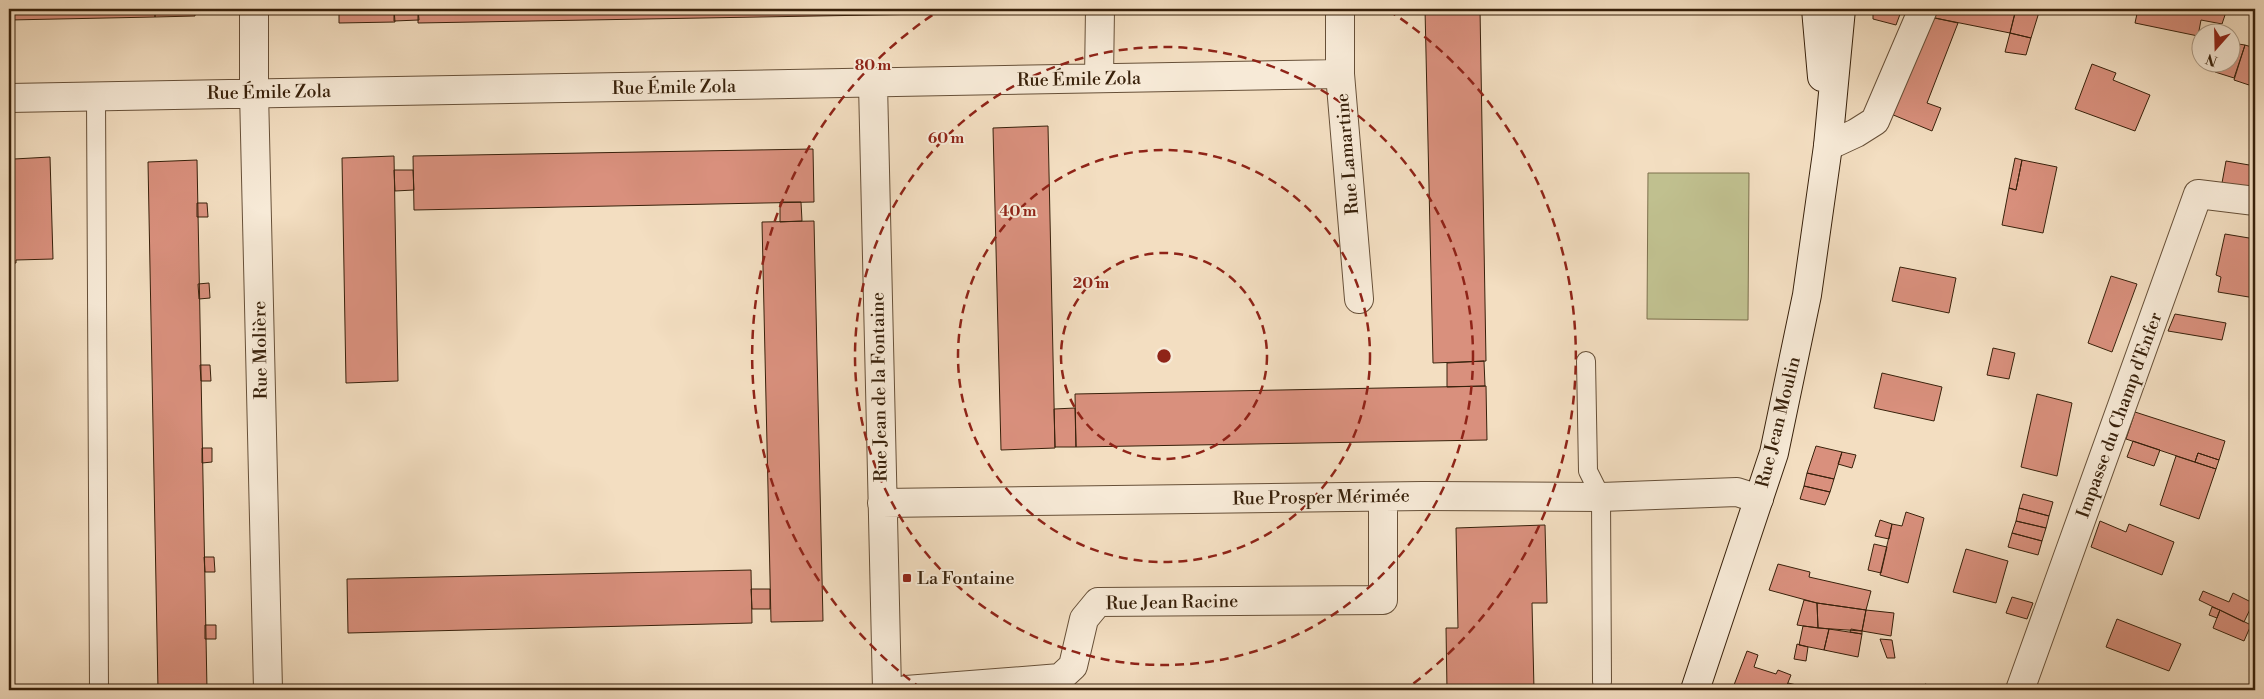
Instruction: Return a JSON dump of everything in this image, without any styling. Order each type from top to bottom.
[{"type":"street","name":"Rue Molière","points":[[254,9],[254,92],[268,690]]},
{"type":"street","points":[[1099,78],[1100,9]]},
{"type":"street","name":"Rue Lamartine","points":[[1340,9],[1340,74],[1359,299]]},
{"type":"street","points":[[1816,9],[1828,146]]},
{"type":"street","points":[[1828,146],[1842,9]]},
{"type":"street","points":[[1828,146],[1856,133],[1875,121],[1923,9]]},
{"type":"street","name":"Rue Émile Zola","points":[[9,98],[254,92],[873,84],[1340,74]]},
{"type":"street","name":"Rue Jean de la Fontaine","points":[[873,84],[887,690]]},
{"type":"street","name":"Rue Jean Moulin","points":[[1695,690],[1774,453],[1807,295],[1828,146]]},
{"type":"street","name":"Impasse du Champ d'Enfer","points":[[2020,690],[2198,194],[2255,201]]},
{"type":"street","name":"Rue Prosper Mérimée","points":[[882,502],[1383,497],[1600,497],[1737,492],[1759,499]]},
{"type":"street","name":"Rue Jean Racine","points":[[906,690],[1060,678],[1074,666],[1084,619],[1098,602],[1383,600],[1383,497]]},
{"type":"lane","points":[[96,97],[99,690]]},
{"type":"lane","points":[[1586,361],[1588,471],[1600,497],[1602,682]]},
{"type":"green space","points":[[1648,173],[1749,173],[1748,320],[1647,319]]},
{"type":"building","points":[[9,9],[155,9],[155,17],[9,20]]},
{"type":"building","points":[[155,9],[195,9],[195,16],[155,17]]},
{"type":"building","points":[[339,9],[394,9],[395,22],[339,23]]},
{"type":"building","points":[[394,9],[418,9],[419,20],[394,21]]},
{"type":"building","points":[[418,9],[1044,9],[1044,12],[418,23]]},
{"type":"building","points":[[1425,9],[1480,9],[1486,361],[1433,363]]},
{"type":"building","points":[[1873,9],[1902,9],[1896,25],[1873,19]]},
{"type":"building","points":[[1933,9],[2016,9],[2010,33],[1930,17]]},
{"type":"building","points":[[2016,9],[2040,9],[2031,38],[2010,33]]},
{"type":"building","points":[[2138,9],[2227,9],[2223,22],[2201,20],[2201,22],[2192,22],[2192,35],[2135,23]]},
{"type":"building","points":[[1930,17],[1958,23],[1927,103],[1941,108],[1932,131],[1891,114]]},
{"type":"building","points":[[2010,33],[2031,38],[2026,55],[2005,52]]},
{"type":"building","points":[[2245,45],[2255,48],[2255,87],[2234,80],[2237,72],[2242,72],[2242,55]]},
{"type":"building","points":[[2092,64],[2116,73],[2113,80],[2150,95],[2135,131],[2075,109]]},
{"type":"building","points":[[2215,72],[2236,72],[2234,78]]},
{"type":"building","points":[[1048,126],[1055,448],[1001,450],[993,128]]},
{"type":"building","points":[[813,149],[814,202],[414,210],[413,156]]},
{"type":"building","points":[[9,156],[14,156],[14,159],[50,157],[53,259],[16,260],[16,263],[9,263]]},
{"type":"building","points":[[394,156],[398,381],[346,383],[342,158]]},
{"type":"building","points":[[2015,158],[2022,160],[2016,190],[2009,188]]},
{"type":"building","points":[[197,160],[207,690],[158,690],[148,162]]},
{"type":"building","points":[[2022,160],[2057,167],[2043,233],[2002,225],[2009,188],[2016,190]]},
{"type":"building","points":[[2226,161],[2255,166],[2255,187],[2222,183]]},
{"type":"building","points":[[394,170],[413,170],[414,190],[395,191]]},
{"type":"building","points":[[780,202],[801,202],[802,221],[780,222]]},
{"type":"building","points":[[197,203],[207,203],[208,217],[197,217]]},
{"type":"building","points":[[814,221],[823,621],[771,622],[762,222]]},
{"type":"building","points":[[2225,234],[2255,239],[2255,298],[2218,292],[2221,277],[2216,275]]},
{"type":"building","points":[[1900,267],[1956,278],[1949,313],[1892,301]]},
{"type":"building","points":[[2111,276],[2137,284],[2112,352],[2088,343]]},
{"type":"building","points":[[209,283],[210,298],[199,299],[198,284]]},
{"type":"building","points":[[2175,314],[2226,323],[2222,340],[2168,331]]},
{"type":"building","points":[[1993,348],[2015,353],[2009,379],[1987,375]]},
{"type":"building","points":[[1484,361],[1485,386],[1447,387],[1447,363]]},
{"type":"building","points":[[200,365],[210,365],[211,381],[201,381]]},
{"type":"building","points":[[1882,373],[1942,387],[1934,421],[1874,408]]},
{"type":"building","points":[[1486,386],[1487,440],[1076,447],[1075,394]]},
{"type":"building","points":[[2037,394],[2072,403],[2057,476],[2021,467]]},
{"type":"building","points":[[1075,408],[1076,447],[1055,447],[1054,409]]},
{"type":"building","points":[[2135,412],[2225,441],[2219,460],[2198,453],[2195,462],[2126,439]]},
{"type":"building","points":[[2133,441],[2160,450],[2154,466],[2127,457]]},
{"type":"building","points":[[1816,446],[1842,452],[1834,479],[1807,473]]},
{"type":"building","points":[[202,448],[212,448],[212,462],[202,463]]},
{"type":"building","points":[[1842,452],[1856,455],[1852,468],[1838,464]]},
{"type":"building","points":[[2198,453],[2219,460],[2216,469],[2195,462]]},
{"type":"building","points":[[2176,456],[2216,469],[2199,519],[2160,505]]},
{"type":"building","points":[[1807,473],[1834,479],[1830,492],[1804,486]]},
{"type":"building","points":[[1804,486],[1830,492],[1825,505],[1800,499]]},
{"type":"building","points":[[2023,494],[2053,502],[2049,516],[2019,508]]},
{"type":"building","points":[[2019,508],[2049,516],[2046,528],[2016,521]]},
{"type":"building","points":[[1906,512],[1924,518],[1908,583],[1880,575],[1892,524],[1902,526]]},
{"type":"building","points":[[1880,520],[1892,524],[1889,539],[1875,536]]},
{"type":"building","points":[[2016,521],[2046,528],[2042,541],[2012,533]]},
{"type":"building","points":[[2100,521],[2126,532],[2129,524],[2174,542],[2162,575],[2091,547]]},
{"type":"building","points":[[1545,525],[1547,603],[1532,603],[1534,690],[1447,690],[1446,628],[1458,628],[1456,528]]},
{"type":"building","points":[[2012,533],[2042,541],[2038,555],[2008,547]]},
{"type":"building","points":[[1874,544],[1887,547],[1881,573],[1868,570]]},
{"type":"building","points":[[1966,549],[2008,561],[1996,603],[1953,592]]},
{"type":"building","points":[[204,557],[214,557],[215,572],[205,572]]},
{"type":"building","points":[[1778,564],[1810,572],[1809,577],[1871,591],[1866,610],[1817,603],[1769,590]]},
{"type":"building","points":[[751,570],[752,623],[348,633],[347,579]]},
{"type":"building","points":[[751,589],[770,589],[770,609],[752,609]]},
{"type":"building","points":[[2203,591],[2229,602],[2233,593],[2253,603],[2244,622],[2199,600]]},
{"type":"building","points":[[2012,597],[2033,603],[2027,619],[2006,613]]},
{"type":"building","points":[[1804,600],[1817,603],[1818,628],[1797,625]]},
{"type":"building","points":[[1817,603],[1866,610],[1862,631],[1818,628]]},
{"type":"building","points":[[2212,607],[2220,610],[2217,618],[2209,615]]},
{"type":"building","points":[[1866,610],[1894,613],[1891,636],[1862,631]]},
{"type":"building","points":[[2220,610],[2251,625],[2244,641],[2213,628]]},
{"type":"building","points":[[2117,619],[2181,644],[2169,671],[2106,647]]},
{"type":"building","points":[[205,625],[216,625],[216,639],[205,639]]},
{"type":"building","points":[[1803,626],[1829,629],[1824,650],[1799,645]]},
{"type":"building","points":[[1829,629],[1862,634],[1858,657],[1824,650]]},
{"type":"building","points":[[1851,629],[1862,631],[1862,634],[1850,632]]},
{"type":"building","points":[[1880,639],[1892,640],[1895,658],[1887,658]]},
{"type":"building","points":[[1797,644],[1808,647],[1806,661],[1794,659]]},
{"type":"building","points":[[1747,651],[1758,655],[1754,667],[1776,674],[1778,670],[1791,675],[1785,690],[1756,690],[1734,685]]},
{"type":"building","points":[[1788,683],[1814,689],[1785,690]]},
{"type":"building","points":[[1925,684],[1945,690],[1922,690]]},
{"type":"building","points":[[1734,685],[1756,690],[1732,690]]},
{"type":"place","name":"La Fontaine","points":[[907,578]]}]
